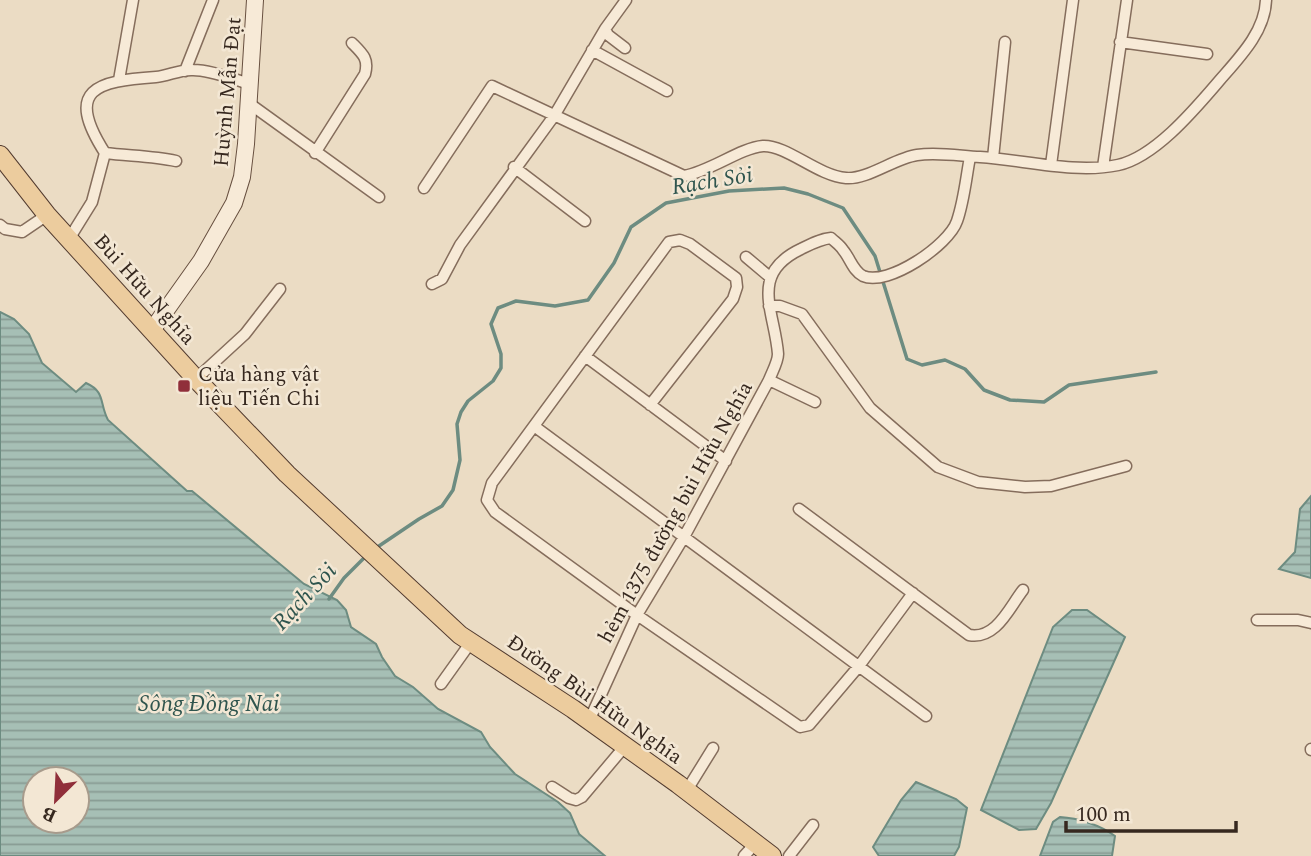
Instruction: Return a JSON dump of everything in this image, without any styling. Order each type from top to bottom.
[{"type":"main road","name":"Huỳnh Mẫn Đạt","points":[[152,330],[201,261],[234,203],[242,177],[250,104],[256,0]]},
{"type":"main road","name":"Bùi Hữu Nghĩa","points":[[0,155],[47,215],[196,379],[287,474],[397,576]]},
{"type":"main road","name":"Đường Bùi Hữu Nghĩa","points":[[397,576],[471,642],[687,790],[750,850],[772,856]]},
{"type":"street","points":[[119,80],[134,0]]},
{"type":"street","points":[[185,71],[213,0]]},
{"type":"street","points":[[432,284],[442,279],[460,245],[514,167],[554,116],[605,29],[626,0]]},
{"type":"street","points":[[1051,165],[1073,0]]},
{"type":"street","points":[[1104,167],[1127,0]]},
{"type":"street","points":[[425,188],[492,86],[684,176],[701,173],[753,148],[766,146],[783,151],[830,176],[850,178],[915,155],[993,158],[1051,165],[1104,167],[1121,164],[1140,155],[1167,136],[1194,110],[1243,53],[1258,30],[1266,0]]},
{"type":"street","points":[[605,29],[608,35],[625,48]]},
{"type":"street","points":[[993,158],[1006,42]]},
{"type":"street","points":[[1120,42],[1207,54]]},
{"type":"street","points":[[315,153],[365,74],[368,64],[365,56],[352,43]]},
{"type":"street","points":[[592,50],[667,90]]},
{"type":"street","points":[[69,239],[92,202],[105,153],[90,125],[87,99],[96,88],[119,80],[193,70],[250,84]]},
{"type":"street","points":[[250,104],[379,197]]},
{"type":"street","points":[[105,153],[176,161]]},
{"type":"street","points":[[746,257],[771,278],[778,263],[786,255],[821,239],[831,239],[843,249],[857,271],[871,278],[895,274],[950,234],[957,222],[970,157]]},
{"type":"street","points":[[514,167],[586,220]]},
{"type":"street","points":[[0,225],[5,229],[22,232],[47,215]]},
{"type":"street","points":[[650,405],[733,299],[737,287],[736,278],[690,244],[680,240],[669,242],[492,483],[487,500],[495,512],[637,615],[800,727],[809,725],[859,666],[912,593]]},
{"type":"street","name":"hẻm 1375 đường bùi Hữu Nghĩa","points":[[589,721],[637,615],[726,461],[779,357],[769,312],[771,278]]},
{"type":"street","points":[[196,379],[245,334],[280,289]]},
{"type":"street","points":[[769,312],[779,306],[802,314],[870,408],[938,467],[978,482],[1051,486],[1126,466]]},
{"type":"street","points":[[585,356],[726,461]]},
{"type":"street","points":[[769,380],[816,402]]},
{"type":"street","points":[[534,426],[926,716]]},
{"type":"street","points":[[799,509],[969,635],[976,636],[992,630],[1023,590]]},
{"type":"street","points":[[1257,620],[1298,620],[1311,623]]},
{"type":"street","points":[[441,684],[471,642]]},
{"type":"street","points":[[552,787],[576,800],[625,746]]},
{"type":"street","points":[[687,790],[713,748]]},
{"type":"street","points":[[789,856],[813,825]]},
{"type":"water","name":"Sông Đồng Nai","points":[[0,312],[14,319],[29,334],[42,363],[76,392],[86,383],[97,390],[108,420],[187,491],[192,491],[304,584],[337,600],[346,610],[351,627],[376,644],[395,676],[413,687],[438,709],[481,732],[490,747],[515,774],[570,813],[579,834],[605,856],[0,856]]},
{"type":"water","points":[[1311,496],[1311,578],[1279,569],[1295,552],[1300,509]]},
{"type":"water","points":[[1072,610],[1087,610],[1125,637],[1051,803],[1036,829],[1019,830],[981,810],[1053,627]]},
{"type":"water","points":[[916,782],[956,799],[967,808],[959,847],[954,856],[879,856],[873,847],[901,800]]},
{"type":"water","points":[[1060,817],[1089,823],[1115,836],[1112,856],[1040,856],[1053,822]]},
{"type":"waterway","name":"Rạch Sỏi","points":[[376,548],[442,506],[453,490],[460,460],[457,424],[461,412],[468,401],[493,381],[501,368],[501,354],[491,324],[498,308],[516,301],[555,306],[588,300],[614,263],[631,227],[666,203],[729,191],[784,188],[843,208],[875,256],[907,359],[922,365],[945,360],[965,369],[984,390],[1010,400],[1044,402],[1069,385],[1156,372]]},
{"type":"waterway","name":"Rạch Sỏi","points":[[329,599],[344,578],[367,555]]},
{"type":"place","name":"Cửa hàng vật liệu Tiến Chi","points":[[184,386]]}]
